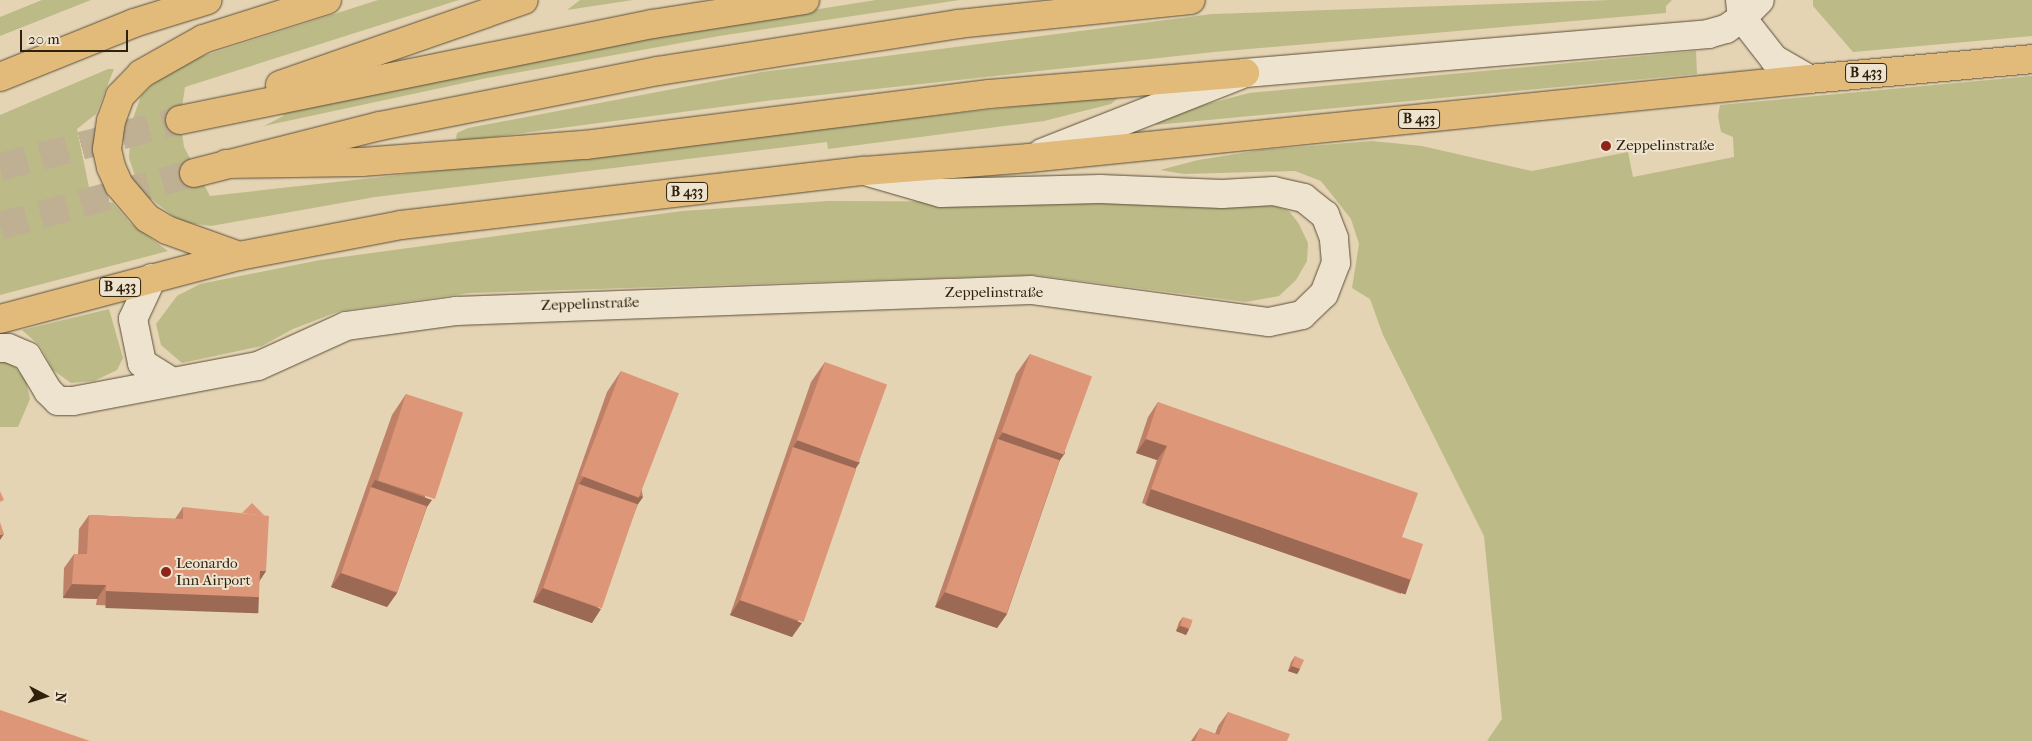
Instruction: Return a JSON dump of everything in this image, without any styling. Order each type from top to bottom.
[{"type":"main road","points":[[0,77],[134,23],[208,0]]},
{"type":"main road","points":[[239,256],[167,230],[147,218],[133,203],[119,185],[110,167],[107,148],[117,104],[120,96],[141,74],[203,39],[327,0]]},
{"type":"main road","points":[[524,0],[180,120],[653,24],[805,0]]},
{"type":"main road","points":[[194,173],[380,126],[658,71],[958,24],[1191,0]]},
{"type":"main road","name":"B 433","points":[[1809,78],[2032,59]]},
{"type":"main road","points":[[226,164],[362,162],[585,145],[989,94],[1245,73]]},
{"type":"main road","name":"Zeppelinstraße","points":[[0,319],[239,256],[401,225],[864,171],[1029,158],[1809,78]]},
{"type":"street","name":"Zeppelinstraße","points":[[1029,158],[1245,73],[1708,34],[1726,29],[1748,5]]},
{"type":"street","points":[[1748,5],[1774,59],[1809,78]]},
{"type":"street","name":"Zeppelinstraße","points":[[0,348],[8,348],[27,356],[48,392],[58,401],[73,401],[278,359],[307,342],[346,326],[456,311],[552,305],[1031,290],[1269,322],[1302,315],[1324,294],[1336,263],[1334,238],[1325,215],[1304,198],[1274,190],[1222,194],[1100,189],[941,193],[864,171]]},
{"type":"street","points":[[152,278],[133,319],[142,363],[171,381]]},
{"type":"shaded area","points":[[42,0],[91,0],[0,36],[0,17]]},
{"type":"shaded area","points":[[378,0],[459,0],[185,87],[180,120],[184,147],[210,196],[1111,96],[1118,98],[1111,104],[1044,121],[828,149],[827,142],[375,197],[211,226],[181,222],[155,202],[136,179],[129,158],[131,124],[141,96],[169,67]]},
{"type":"shaded area","points":[[580,0],[633,0],[567,10]]},
{"type":"shaded area","points":[[876,0],[960,0],[719,36],[487,78],[264,126],[285,115],[263,112],[717,25]]},
{"type":"shaded area","points":[[1611,0],[1672,0],[1666,6],[1666,13],[1214,52],[765,101],[471,140],[459,141],[456,138],[457,133],[468,128],[762,72],[1212,14]]},
{"type":"shaded area","points":[[1813,0],[2032,0],[2032,36],[1853,52],[1813,6]]},
{"type":"shaded area","points":[[1696,51],[1697,74],[1155,125],[1170,114],[1249,93]]},
{"type":"shaded area","points":[[108,69],[114,69],[96,114],[77,129],[91,197],[113,203],[130,223],[168,251],[0,295],[0,115]]},
{"type":"shaded area","points":[[2032,76],[2032,741],[1487,741],[1502,719],[1484,536],[1383,335],[1370,299],[1352,288],[1359,244],[1351,219],[1321,181],[1295,171],[1184,174],[1160,170],[1198,160],[1261,150],[1372,141],[1422,146],[1532,171],[1628,152],[1633,177],[1734,157],[1733,137],[1721,132],[1718,116],[1720,105]]},
{"type":"shaded area","points":[[828,201],[1267,203],[1289,211],[1299,224],[1308,243],[1307,261],[1296,280],[1279,296],[1246,302],[1035,275],[470,293],[340,311],[293,329],[262,346],[182,363],[161,345],[156,324],[177,296],[200,284],[320,260],[682,211]]},
{"type":"shaded area","points":[[109,309],[123,358],[117,370],[94,381],[71,383],[53,370],[40,346],[22,330]]},
{"type":"shaded area","points":[[0,358],[13,364],[26,381],[30,399],[18,427],[0,427]]},
{"type":"building","points":[[1030,354],[1092,377],[1064,455],[1002,432]]},
{"type":"building","points":[[825,362],[887,385],[859,463],[797,440]]},
{"type":"building","points":[[621,371],[679,393],[639,498],[581,476]]},
{"type":"building","points":[[406,394],[463,413],[435,499],[378,481]]},
{"type":"building","points":[[1158,402],[1418,493],[1402,537],[1423,544],[1411,580],[1151,489],[1167,446],[1146,439]]},
{"type":"building","points":[[998,439],[1059,460],[1007,613],[945,592]]},
{"type":"building","points":[[793,447],[856,469],[804,622],[740,600]]},
{"type":"building","points":[[579,484],[638,504],[602,608],[543,588]]},
{"type":"building","points":[[371,487],[427,506],[397,592],[341,573]]},
{"type":"building","points":[[0,491],[4,500],[0,502]]},
{"type":"building","points":[[252,503],[265,516],[242,513]]},
{"type":"building","points":[[183,507],[269,516],[266,571],[260,571],[259,597],[106,591],[106,585],[72,584],[74,554],[87,554],[89,515],[183,519]]},
{"type":"building","points":[[0,522],[4,534],[0,535]]},
{"type":"building","points":[[1183,617],[1193,620],[1190,629],[1180,626]]},
{"type":"building","points":[[1295,656],[1304,660],[1300,669],[1292,666]]},
{"type":"building","points":[[0,710],[90,741],[0,741]]},
{"type":"building","points":[[1228,712],[1290,734],[1287,741],[1195,741],[1200,728],[1219,735]]},
{"type":"tunnel","points":[[0,167],[180,120]]},
{"type":"tunnel","points":[[0,226],[194,173]]},
{"type":"place","name":"Zeppelinstraße","points":[[1606,146]]},
{"type":"place","name":"Leonardo Inn Airport","points":[[166,572]]}]
